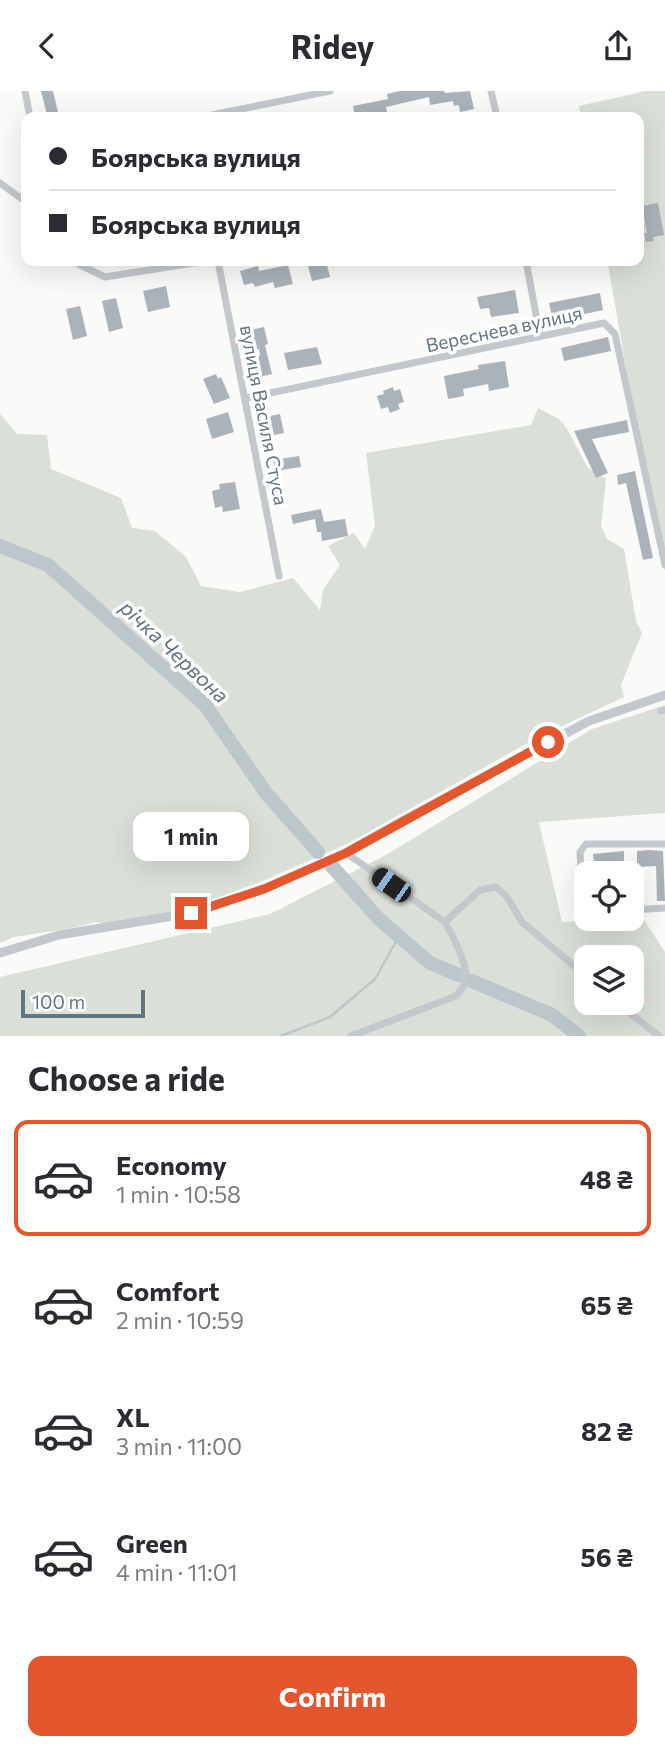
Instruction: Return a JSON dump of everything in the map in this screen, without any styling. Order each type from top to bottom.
[{"type":"street","points":[[25,91],[29,112]]},
{"type":"street","points":[[227,112],[330,91]]},
{"type":"street","points":[[491,91],[496,112]]},
{"type":"street","points":[[0,183],[21,198]]},
{"type":"street","points":[[82,266],[105,277],[174,266]]},
{"type":"street","name":"вулиця Василя Стуса","points":[[219,266],[279,576]]},
{"type":"street","points":[[527,266],[540,337]]},
{"type":"street","name":"Вереснева вулиця","points":[[246,398],[604,323],[615,334],[665,565]]},
{"type":"street","points":[[0,953],[59,935],[191,913],[264,889],[346,853],[589,721],[665,695]]},
{"type":"street","points":[[580,861],[580,852],[586,843],[665,844]]},
{"type":"street","points":[[346,853],[444,922],[452,933],[467,974],[464,986],[456,996],[351,1036]]},
{"type":"street","points":[[444,922],[480,890],[496,887],[507,897],[522,922],[574,966]]},
{"type":"street","points":[[644,909],[665,908]]},
{"type":"street","points":[[632,1015],[659,1036]]},
{"type":"shaded area","points":[[646,91],[665,91],[665,571],[657,544],[608,266],[644,266],[644,112],[580,112],[579,106]]},
{"type":"shaded area","points":[[538,408],[559,419],[588,468],[606,479],[601,526],[607,539],[624,549],[636,621],[642,633],[621,685],[624,697],[535,739],[349,843],[263,881],[189,908],[118,925],[95,922],[14,937],[0,943],[0,414],[17,434],[47,435],[51,469],[121,498],[132,528],[155,531],[186,557],[201,586],[240,592],[293,578],[320,610],[323,590],[340,565],[328,546],[354,533],[365,549],[375,526],[366,453],[531,425]]},
{"type":"shaded area","points":[[665,705],[665,813],[539,822],[562,922],[574,921],[574,931],[644,931],[644,920],[665,952],[665,1036],[0,1036],[0,977],[270,914],[386,855],[592,729]]},
{"type":"building","points":[[41,91],[53,91],[58,112],[46,112]]},
{"type":"building","points":[[400,91],[470,91],[474,109],[460,112],[459,105],[454,106],[453,101],[430,105],[429,97],[386,107],[387,112],[354,112],[353,106],[388,99],[387,94]]},
{"type":"building","points":[[658,203],[664,235],[653,237],[654,241],[646,242],[644,206]]},
{"type":"building","points":[[258,266],[259,271],[288,266],[293,284],[275,288],[273,282],[255,287],[253,283],[244,285],[240,271]]},
{"type":"building","points":[[308,266],[327,266],[330,277],[312,281]]},
{"type":"building","points":[[166,286],[170,307],[148,312],[143,291]]},
{"type":"building","points":[[515,290],[519,313],[491,317],[489,308],[480,309],[477,297]]},
{"type":"building","points":[[600,293],[603,310],[553,321],[549,303]]},
{"type":"building","points":[[116,298],[123,328],[109,332],[102,301]]},
{"type":"building","points":[[80,306],[87,336],[73,340],[66,309]]},
{"type":"building","points":[[264,327],[272,374],[259,377],[254,360],[260,355],[259,349],[256,350],[251,330]]},
{"type":"building","points":[[608,337],[611,351],[564,361],[561,348]]},
{"type":"building","points":[[317,347],[322,364],[288,370],[284,353]]},
{"type":"building","points":[[505,361],[509,387],[489,391],[488,384],[463,389],[464,396],[448,399],[444,376],[479,369],[478,365]]},
{"type":"building","points":[[216,374],[218,379],[221,377],[230,398],[214,404],[203,379]]},
{"type":"building","points":[[393,387],[394,391],[400,389],[404,402],[398,404],[400,409],[390,413],[388,407],[381,409],[377,396]]},
{"type":"building","points":[[228,412],[234,432],[212,439],[206,419]]},
{"type":"building","points":[[280,414],[284,433],[269,436],[265,417]]},
{"type":"building","points":[[627,420],[629,432],[592,439],[608,473],[596,478],[574,431]]},
{"type":"building","points":[[299,456],[301,467],[275,471],[273,460]]},
{"type":"building","points":[[635,471],[653,558],[643,560],[626,483],[618,485],[617,475]]},
{"type":"building","points":[[235,482],[240,509],[223,512],[222,506],[215,508],[212,491],[220,489],[219,484]]},
{"type":"building","points":[[321,509],[324,522],[345,519],[348,536],[322,541],[315,519],[293,524],[291,515]]},
{"type":"building","points":[[624,851],[624,861],[594,861],[593,854]]},
{"type":"building","points":[[637,851],[663,851],[665,901],[657,901],[656,866],[644,867],[644,861],[637,861]]},
{"type":"waterway","name":"річка Червона","points":[[0,546],[48,565],[205,705],[266,793],[318,852]]},
{"type":"waterway","points":[[329,863],[379,919],[430,963],[459,975]]},
{"type":"waterway","points":[[281,1036],[330,1017],[375,979],[399,936]]},
{"type":"waterway","name":"річка Червона","points":[[472,981],[552,1015],[579,1036]]},
{"type":"route","points":[[191,913],[264,889],[346,853],[548,742]]}]
